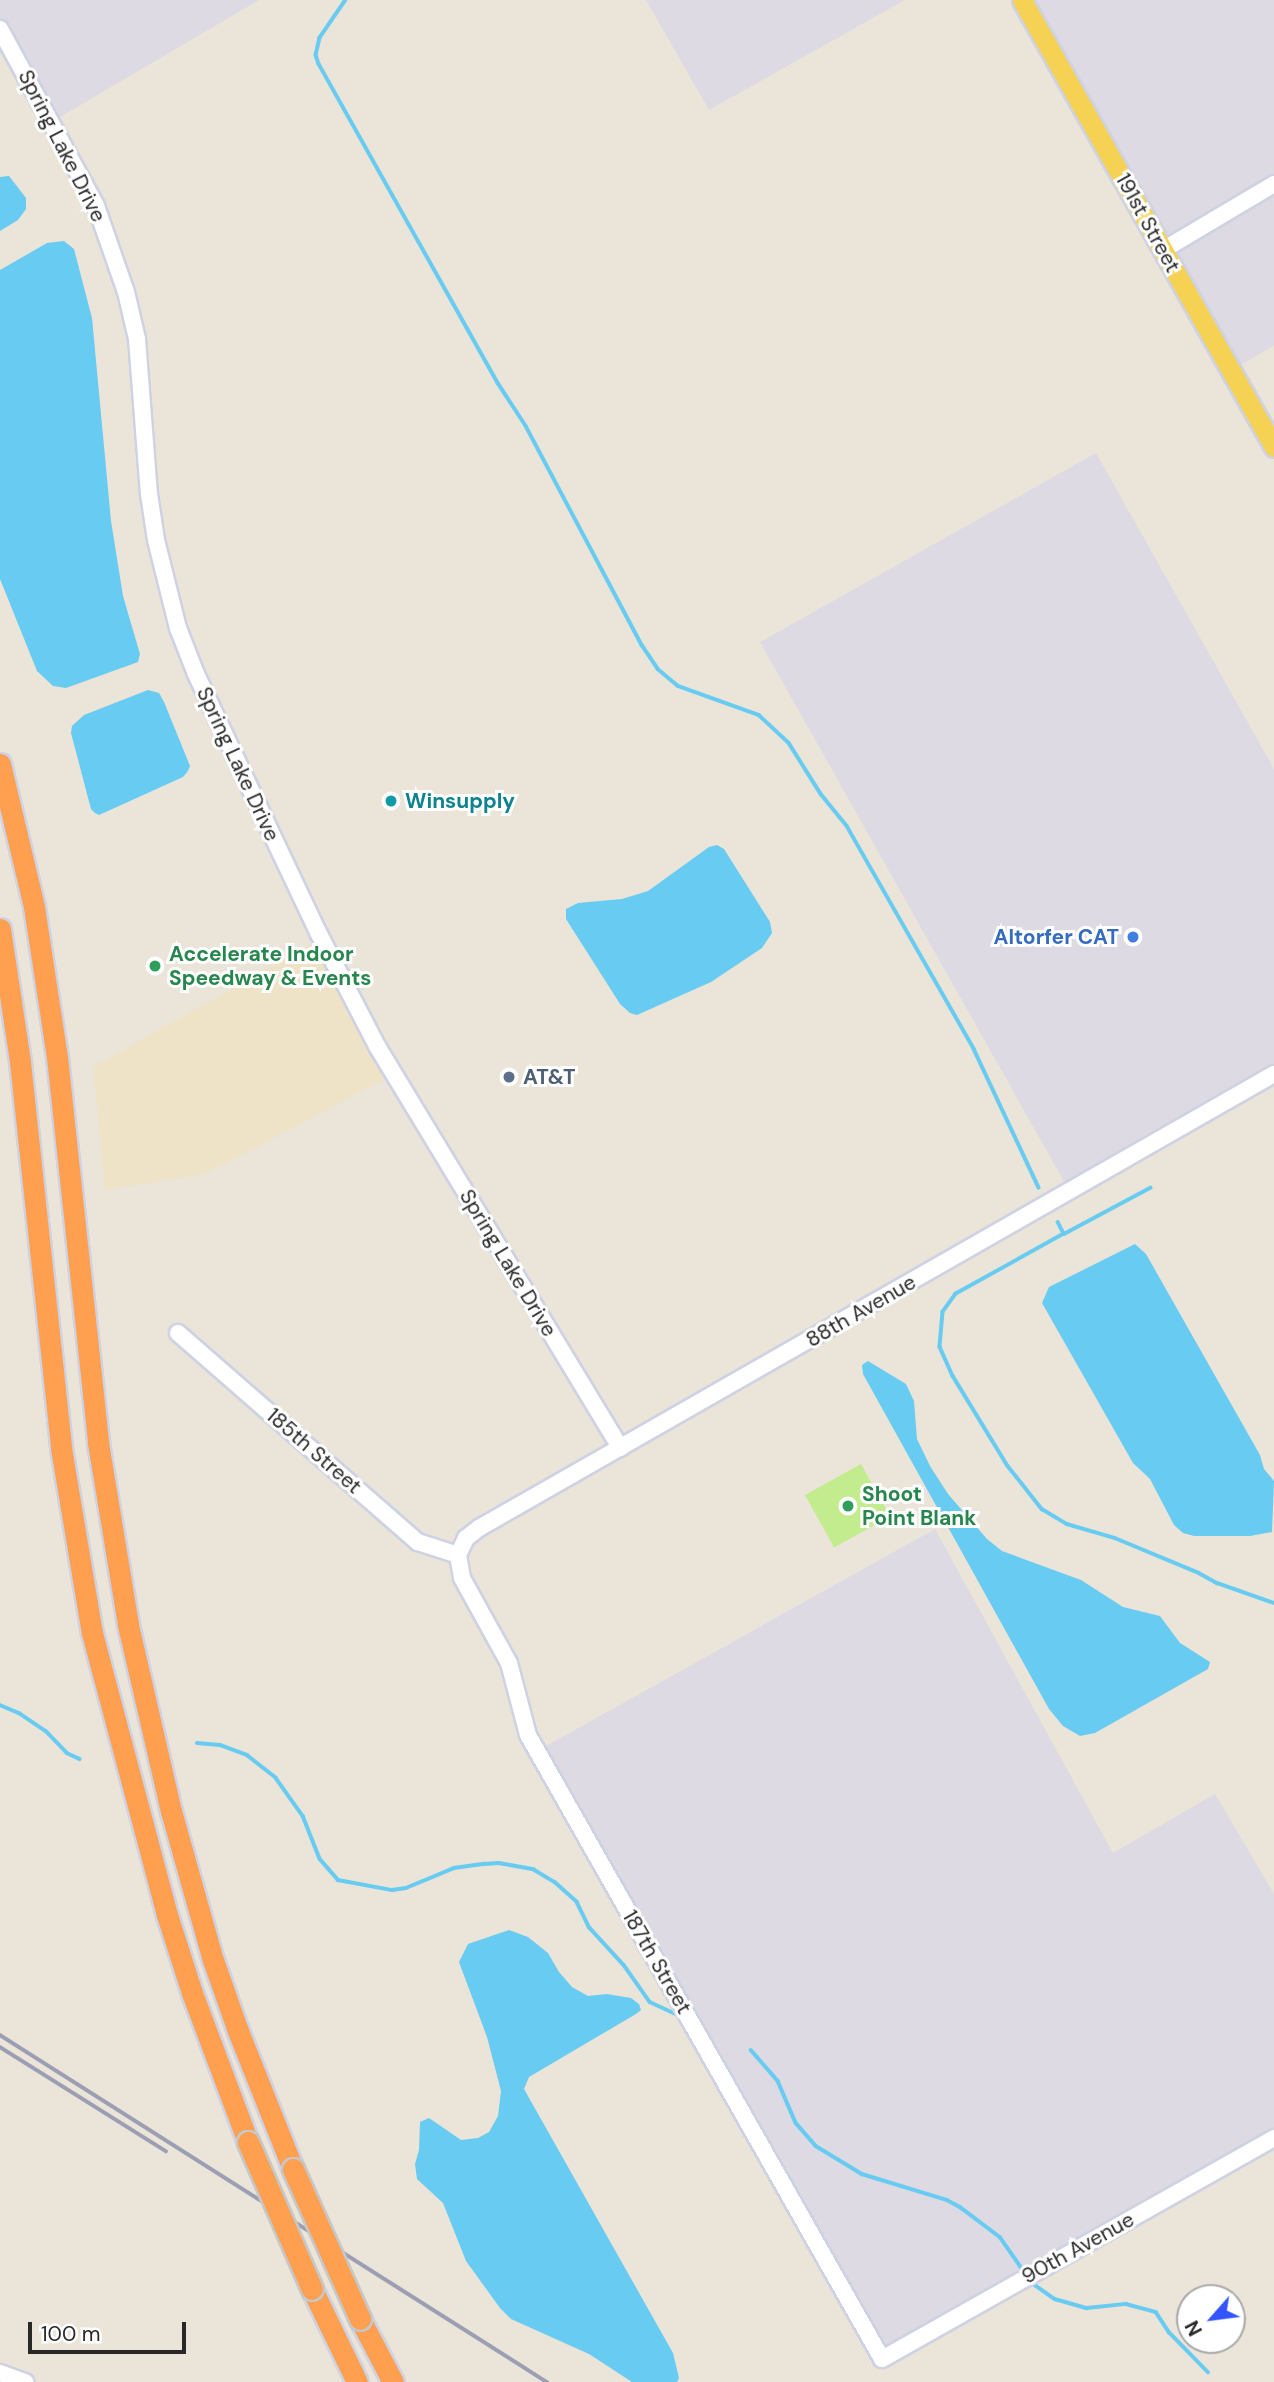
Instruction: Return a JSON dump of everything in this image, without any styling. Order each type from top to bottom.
[{"type":"highway","points":[[0,764],[34,907],[57,1058],[98,1443],[128,1626],[171,1811],[214,1960],[248,2057],[293,2169],[359,2319],[393,2382]]},
{"type":"highway","points":[[0,929],[20,1062],[61,1448],[92,1633],[167,1915],[192,1993],[248,2142],[312,2289],[357,2382]]},
{"type":"highway","points":[[0,956],[8,984]]},
{"type":"main road","name":"191st Street","points":[[1022,0],[1274,447]]},
{"type":"street","name":"Spring Lake Drive","points":[[0,29],[96,206],[126,292],[137,339],[149,495],[156,540],[178,628],[196,674],[319,934],[377,1046],[620,1448]]},
{"type":"street","points":[[1163,250],[1274,184]]},
{"type":"street","name":"88th Avenue","points":[[458,1556],[472,1533],[1274,1074]]},
{"type":"street","name":"185th Street","points":[[178,1333],[418,1542],[458,1556]]},
{"type":"street","name":"187th Street","points":[[458,1556],[462,1578],[509,1663],[528,1735],[883,2359]]},
{"type":"street","name":"90th Avenue","points":[[883,2359],[1274,2138]]},
{"type":"street","points":[[0,2373],[25,2382]]},
{"type":"shaded area","points":[[0,0],[259,0],[43,127],[0,52]]},
{"type":"shaded area","points":[[646,0],[905,0],[709,110]]},
{"type":"shaded area","points":[[1022,0],[1274,0],[1274,346],[1231,370]]},
{"type":"shaded area","points":[[1096,453],[1274,769],[1274,1068],[1066,1185],[760,642]]},
{"type":"shaded area","points":[[318,940],[392,1075],[206,1174],[105,1190],[93,1067]]},
{"type":"shaded area","points":[[935,1529],[1113,1853],[1215,1794],[1274,1894],[1274,2129],[885,2352],[539,1750]]},
{"type":"green space","name":"Shoot Point Blank","points":[[861,1464],[890,1516],[834,1548],[805,1495]]},
{"type":"water","points":[[9,176],[26,198],[26,209],[18,220],[0,231],[0,177]]},
{"type":"water","points":[[64,241],[74,249],[92,318],[111,521],[123,596],[140,654],[138,662],[66,688],[53,686],[37,671],[0,579],[0,270],[47,243]]},
{"type":"water","points":[[148,690],[159,693],[164,702],[190,766],[183,777],[99,815],[91,809],[71,733],[72,726],[84,715]]},
{"type":"water","points":[[717,845],[724,849],[770,922],[772,933],[762,948],[711,982],[637,1015],[630,1013],[620,1004],[566,919],[566,909],[578,903],[622,899],[648,891],[709,847]]},
{"type":"water","points":[[1135,1244],[1146,1254],[1260,1455],[1264,1469],[1274,1481],[1272,1532],[1250,1536],[1194,1536],[1183,1533],[1174,1525],[1150,1479],[1133,1463],[1042,1303],[1049,1287]]},
{"type":"water","points":[[868,1361],[906,1384],[914,1401],[917,1439],[930,1466],[948,1494],[987,1539],[1002,1551],[1081,1580],[1123,1607],[1160,1616],[1180,1643],[1210,1662],[1208,1669],[1095,1733],[1080,1736],[1063,1726],[1049,1709],[863,1374],[862,1365]]},
{"type":"water","points":[[509,1930],[528,1937],[548,1953],[572,1987],[588,1996],[607,1994],[631,1998],[639,2004],[641,2010],[636,2014],[529,2077],[524,2089],[673,2353],[679,2378],[677,2382],[632,2382],[589,2354],[511,2319],[466,2261],[443,2203],[417,2179],[415,2164],[419,2150],[420,2122],[429,2118],[461,2140],[478,2138],[489,2132],[498,2116],[501,2091],[487,2037],[459,1962],[468,1944]]},
{"type":"waterway","points":[[346,0],[320,38],[316,55],[319,64],[498,383],[526,426],[642,645],[658,669],[678,686],[759,715],[789,743],[821,794],[847,826],[974,1049],[1039,1188]]},
{"type":"waterway","points":[[1064,1234],[1150,1188]]},
{"type":"waterway","points":[[1058,1222],[1064,1234],[956,1294],[943,1312],[940,1347],[953,1376],[1008,1466],[1042,1509],[1067,1524],[1115,1538],[1217,1583],[1274,1603]]},
{"type":"waterway","points":[[0,1705],[19,1713],[46,1731],[67,1753],[80,1759]]},
{"type":"waterway","points":[[197,1743],[220,1745],[247,1755],[276,1778],[303,1816],[320,1859],[338,1880],[392,1890],[406,1888],[454,1868],[499,1863],[533,1869],[555,1882],[577,1902],[589,1927],[624,1965],[650,2002],[678,2015]]},
{"type":"waterway","points":[[751,2050],[778,2081],[796,2123],[816,2146],[862,2174],[947,2200],[960,2207],[1000,2237],[1022,2269]]},
{"type":"waterway","points":[[1032,2283],[1055,2299],[1087,2308],[1126,2304],[1156,2312],[1169,2332],[1208,2372]]},
{"type":"railway","points":[[0,2035],[547,2382]]},
{"type":"railway","points":[[0,2047],[166,2151]]},
{"type":"place","name":"Winsupply","points":[[391,801]]},
{"type":"place","name":"Altorfer CAT","points":[[1133,937]]},
{"type":"place","name":"Accelerate Indoor Speedway & Events","points":[[155,966]]},
{"type":"place","name":"AT&T","points":[[509,1077]]},
{"type":"place","name":"Shoot Point Blank","points":[[848,1506]]}]
